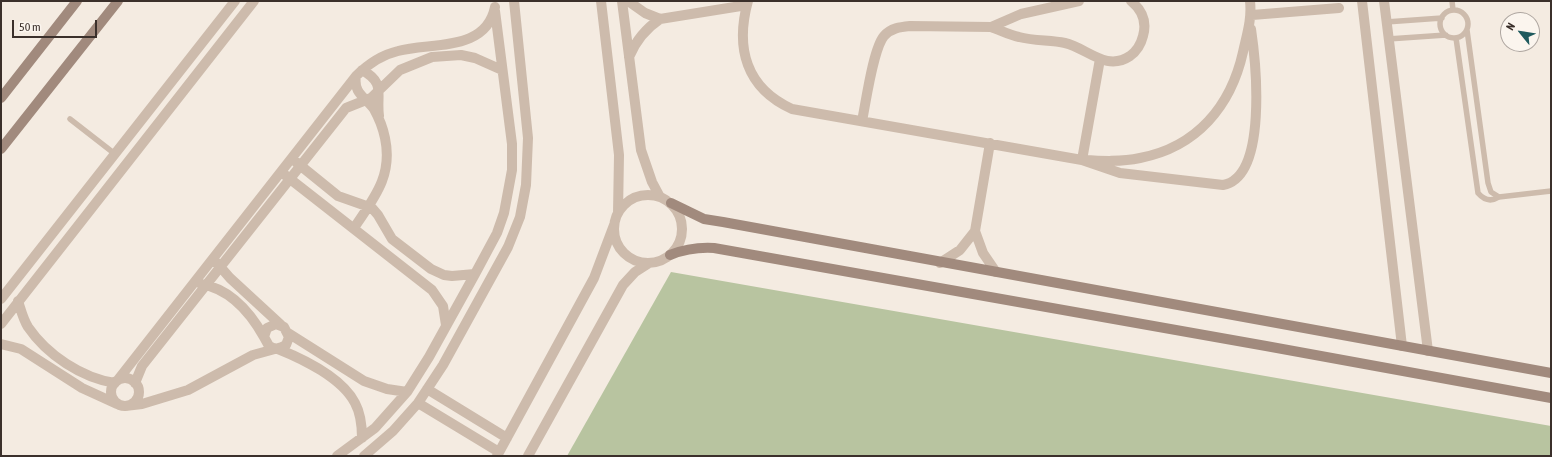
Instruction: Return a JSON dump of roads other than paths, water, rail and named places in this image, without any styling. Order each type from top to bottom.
[{"type":"street","points":[[1,98],[77,1]]},
{"type":"street","points":[[1,148],[118,1]]},
{"type":"street","points":[[1,299],[235,1]]},
{"type":"street","points":[[1,324],[254,1]]},
{"type":"street","points":[[364,456],[393,431],[418,403],[443,365],[514,232],[524,201],[528,169],[528,138],[514,1]]},
{"type":"street","points":[[418,403],[498,454],[594,278],[618,213],[619,155],[601,1]]},
{"type":"street","points":[[622,1],[641,150],[652,182],[660,197]]},
{"type":"street","points":[[628,1],[645,13],[660,19]]},
{"type":"street","points":[[991,27],[1021,14],[1079,1]]},
{"type":"street","points":[[862,121],[877,53],[884,36],[890,30],[910,26],[991,27],[1020,38],[1074,46],[1100,60],[1114,61],[1128,57],[1139,47],[1144,33],[1144,18],[1141,11],[1132,1]]},
{"type":"street","points":[[629,57],[638,39],[652,24],[660,19],[748,3],[743,28],[745,58],[750,71],[767,95],[792,109],[1082,160],[1120,173],[1223,186],[1231,184],[1238,179],[1249,160],[1254,138],[1255,79],[1250,1]]},
{"type":"street","points":[[1362,1],[1402,346]]},
{"type":"street","points":[[1384,1],[1428,351]]},
{"type":"street","points":[[337,456],[362,438],[386,416],[407,392],[429,357],[475,274],[497,233],[504,213],[512,170],[512,144],[495,4]]},
{"type":"street","points":[[495,4],[489,24],[476,36],[452,43],[394,52],[378,59],[359,73],[116,382],[111,394],[112,400],[121,405],[134,403],[138,391],[135,383],[142,366],[343,111],[349,106],[366,101],[379,91],[386,82],[400,70],[432,57],[447,55],[468,56],[488,62],[502,70]]},
{"type":"street","points":[[1251,19],[1339,8]]},
{"type":"street","points":[[1082,160],[1113,161],[1141,158],[1167,150],[1192,136],[1213,118],[1229,95],[1240,68],[1251,19]]},
{"type":"street","points":[[1082,160],[1100,60]]},
{"type":"street","points":[[354,228],[384,179],[388,161],[385,138],[380,120],[379,91],[376,81],[359,73]]},
{"type":"street","points":[[359,73],[356,89],[380,120]]},
{"type":"street","points":[[140,123],[152,132]]},
{"type":"street","points":[[990,143],[975,231],[982,253],[996,272]]},
{"type":"street","points":[[291,158],[338,196],[368,206],[378,215],[392,239],[431,269],[444,275],[452,276],[475,274]]},
{"type":"street","points":[[512,170],[528,169]]},
{"type":"street","points":[[280,172],[354,228],[436,294],[446,312],[446,326]]},
{"type":"street","points":[[618,213],[625,204],[636,197],[648,195],[660,197],[704,219],[1551,373]]},
{"type":"street","points":[[670,255],[680,241],[682,224],[678,212],[671,203]]},
{"type":"street","points":[[614,225],[615,238],[626,255],[635,260],[649,263]]},
{"type":"street","points":[[940,263],[960,250],[975,231]]},
{"type":"street","points":[[528,456],[623,285],[635,272],[649,263],[659,261],[684,249],[699,247],[714,248],[1273,347],[1551,398]]},
{"type":"street","points":[[213,257],[220,267],[280,325],[284,326],[288,333],[364,381],[387,389],[407,392]]},
{"type":"street","points":[[193,283],[206,285],[222,291],[235,300],[247,310],[264,337],[266,344],[313,366],[350,394],[360,415],[362,438]]},
{"type":"street","points":[[18,301],[28,327],[50,350],[69,365],[90,377],[116,382],[126,379],[135,383]]},
{"type":"street","points":[[264,337],[267,328],[271,325],[280,325]]},
{"type":"street","points":[[1,344],[21,349],[82,388],[121,405],[142,404],[188,390],[253,355],[277,349],[286,345],[288,333]]},
{"type":"street","points":[[429,357],[443,365]]},
{"type":"street","points":[[427,389],[507,438]]},
{"type":"lane","points":[[1452,1],[1453,10]]},
{"type":"lane","points":[[1446,36],[1441,28],[1444,14],[1453,10],[1462,12],[1468,20],[1467,30],[1488,183],[1491,192],[1499,197]]},
{"type":"lane","points":[[1386,22],[1442,18]]},
{"type":"lane","points":[[1388,39],[1446,36],[1456,38],[1460,37],[1467,30]]},
{"type":"lane","points":[[1456,38],[1476,189],[1484,198],[1492,200],[1499,197],[1551,191]]},
{"type":"lane","points":[[70,120],[115,154]]}]
